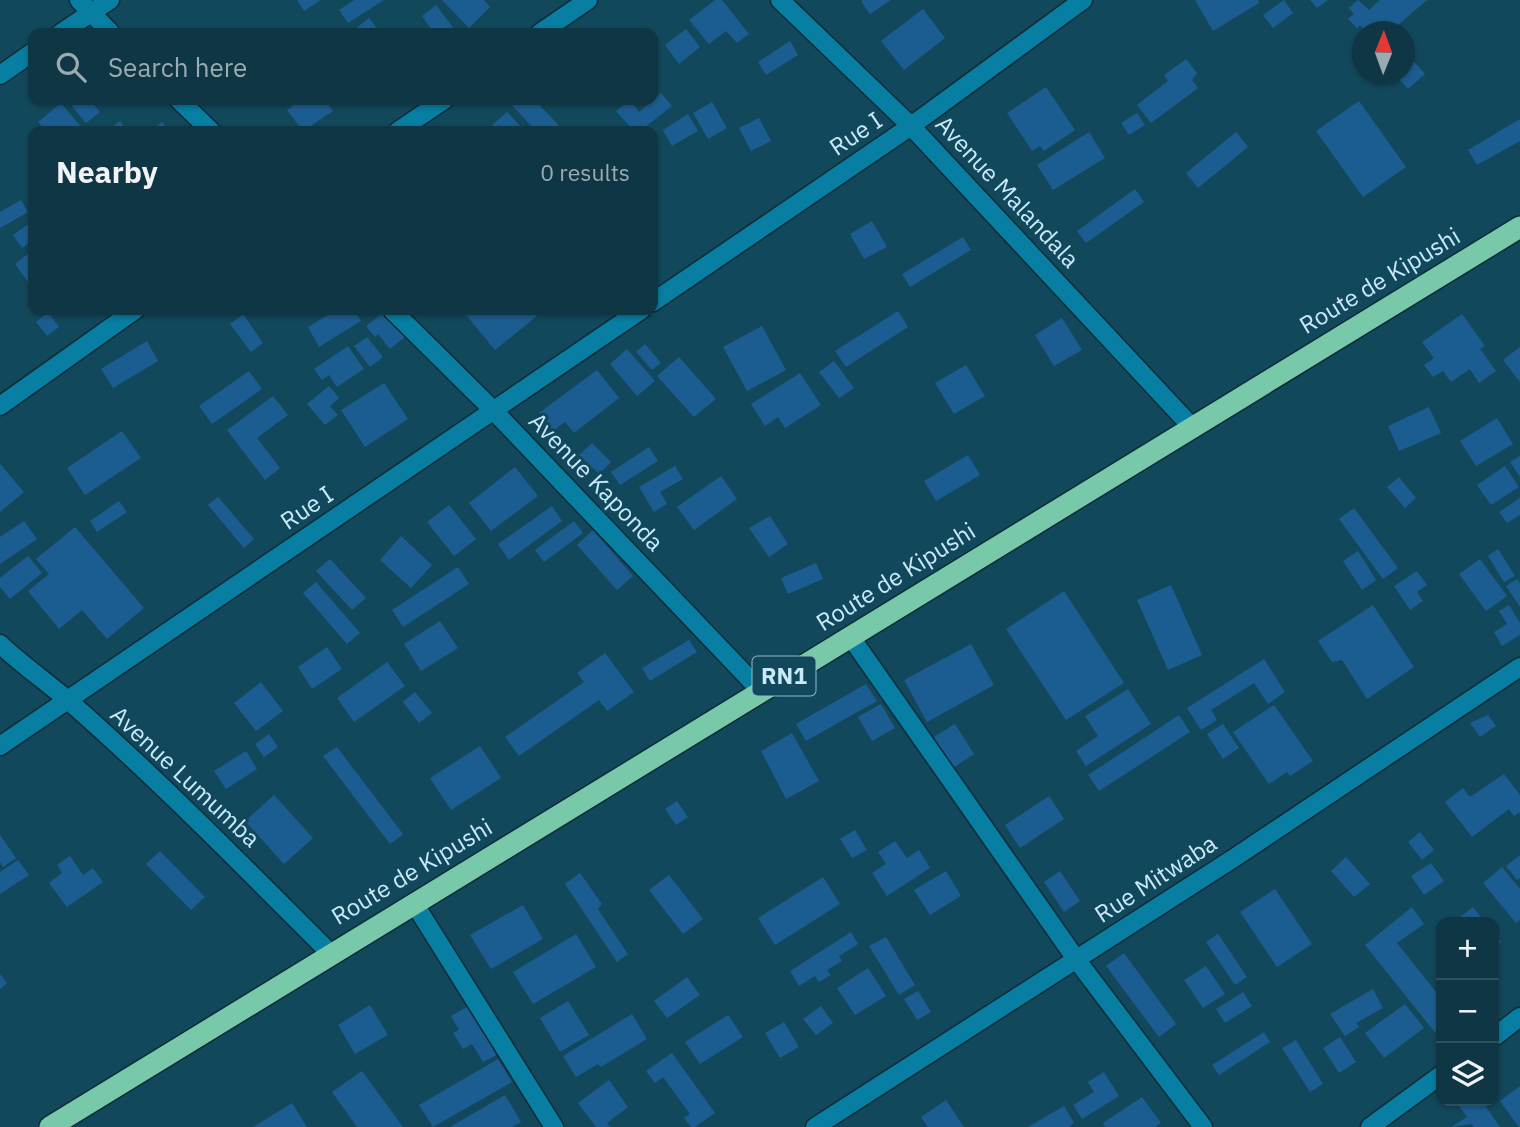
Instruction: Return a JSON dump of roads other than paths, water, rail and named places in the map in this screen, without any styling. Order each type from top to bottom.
[{"type":"highway","name":"Route de Kipushi","points":[[50,1127],[1191,426],[1516,236]]},
{"type":"street","points":[[66,28],[85,7],[110,0]]},
{"type":"street","points":[[547,28],[588,0]]},
{"type":"street","name":"Avenue Malandala","points":[[780,0],[911,126],[1191,426]]},
{"type":"street","name":"Rue I","points":[[658,299],[911,126],[1083,0]]},
{"type":"street","points":[[85,7],[106,28]]},
{"type":"street","points":[[0,75],[28,55]]},
{"type":"street","points":[[184,105],[206,126]]},
{"type":"street","points":[[405,126],[437,105]]},
{"type":"street","points":[[0,406],[128,315]]},
{"type":"street","name":"Avenue Kaponda","points":[[398,315],[493,410],[761,691]]},
{"type":"street","name":"Rue I","points":[[0,746],[634,315]]},
{"type":"street","points":[[850,636],[1076,959],[1203,1127]]},
{"type":"street","name":"Avenue Lumumba","points":[[0,645],[34,676],[68,701],[200,822],[330,953]]},
{"type":"street","name":"Rue Mitwaba","points":[[815,1127],[1520,667]]},
{"type":"street","points":[[414,903],[554,1127]]},
{"type":"street","points":[[1499,1033],[1520,1017]]},
{"type":"street","points":[[1370,1127],[1436,1079]]}]
